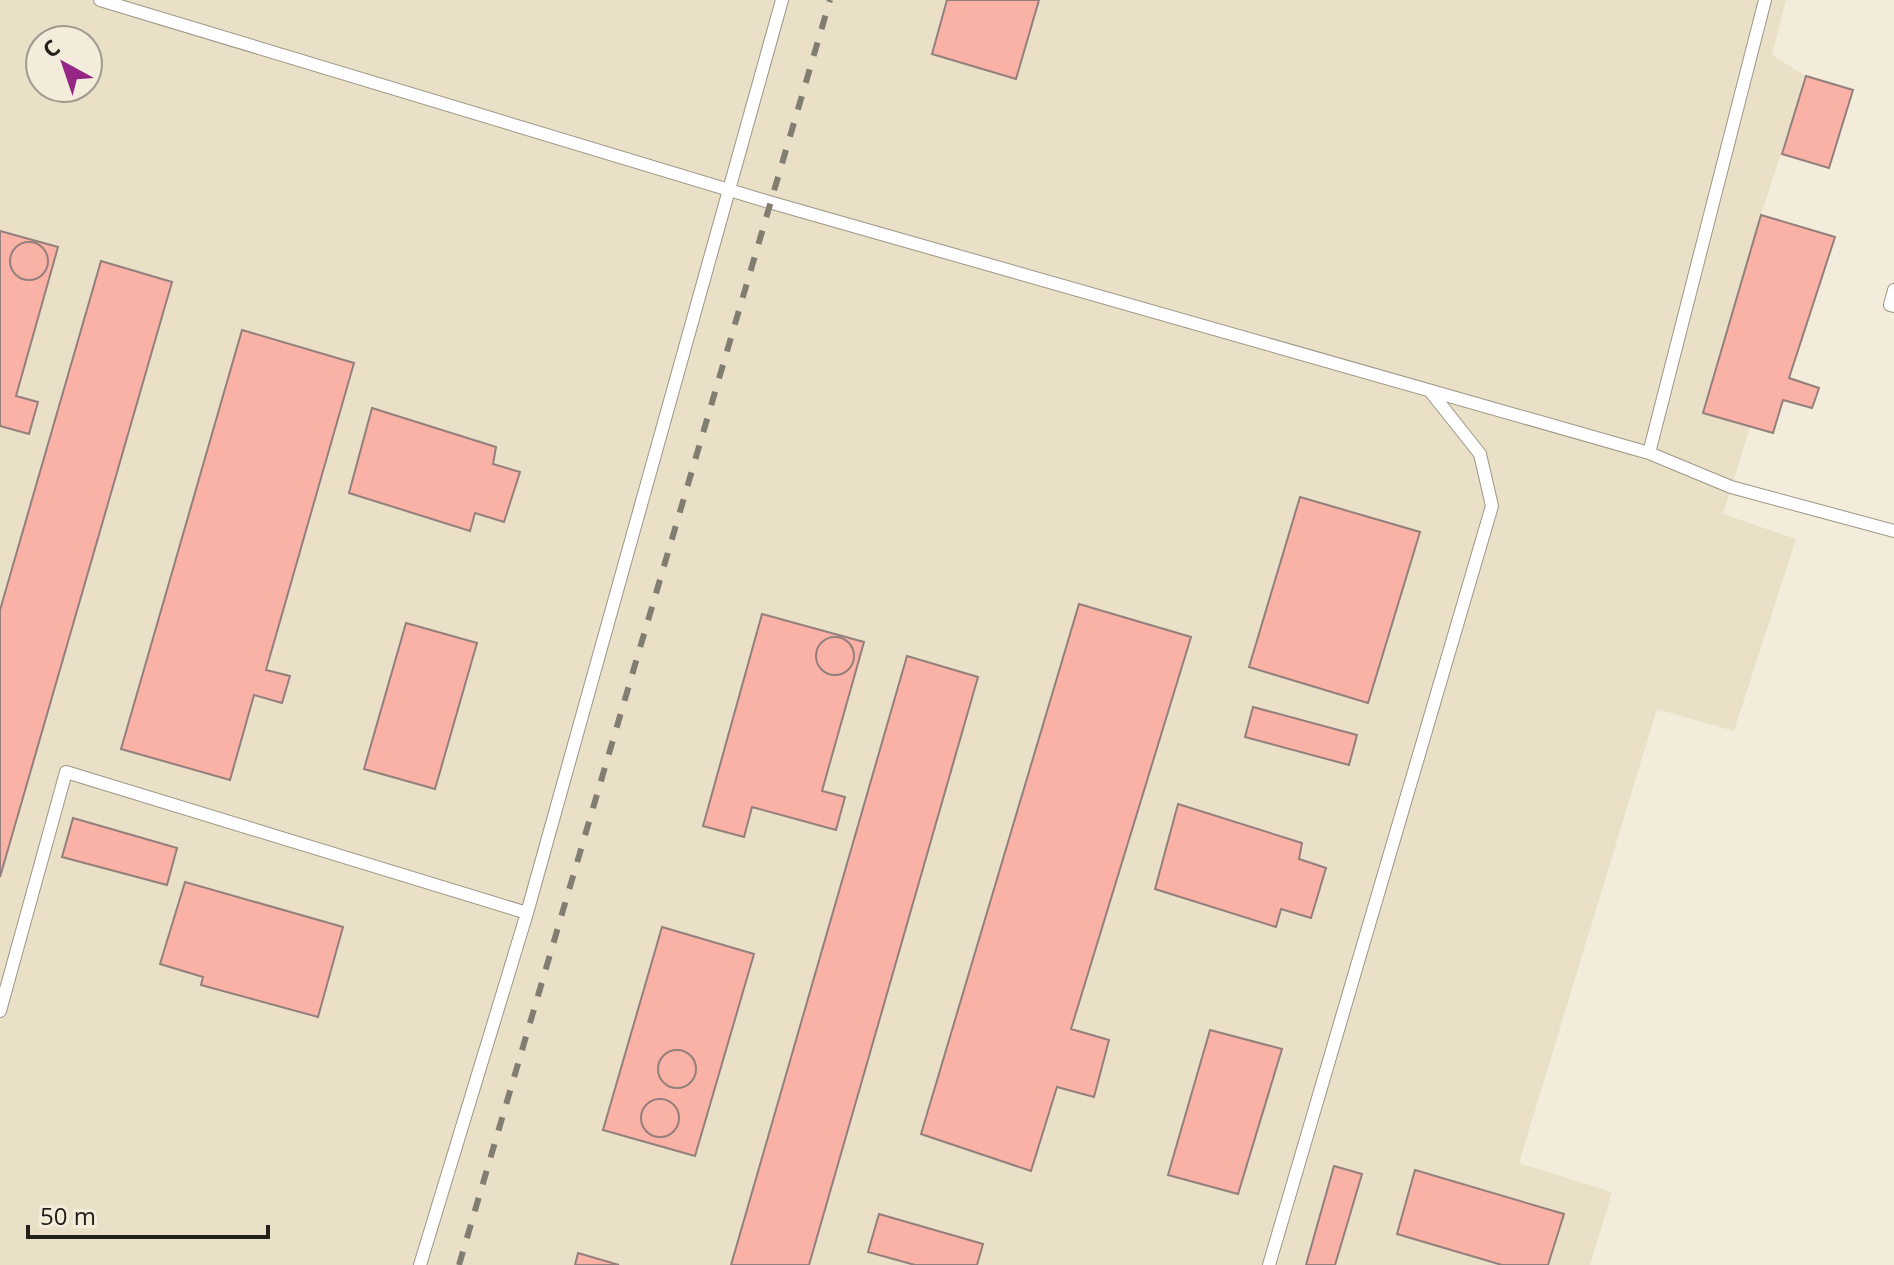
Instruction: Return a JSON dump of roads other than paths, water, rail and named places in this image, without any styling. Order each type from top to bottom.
[{"type":"lane","points":[[100,0],[727,189],[1649,453],[1731,487],[1894,531]]},
{"type":"lane","points":[[420,1265],[527,913],[782,0]]},
{"type":"lane","points":[[1649,453],[1765,0]]},
{"type":"lane","points":[[1894,290],[1890,305],[1894,306]]},
{"type":"lane","points":[[1269,1265],[1492,506],[1480,454],[1430,390]]},
{"type":"lane","points":[[0,1011],[66,772],[527,913]]},
{"type":"railway","points":[[459,1265],[830,0]]}]
